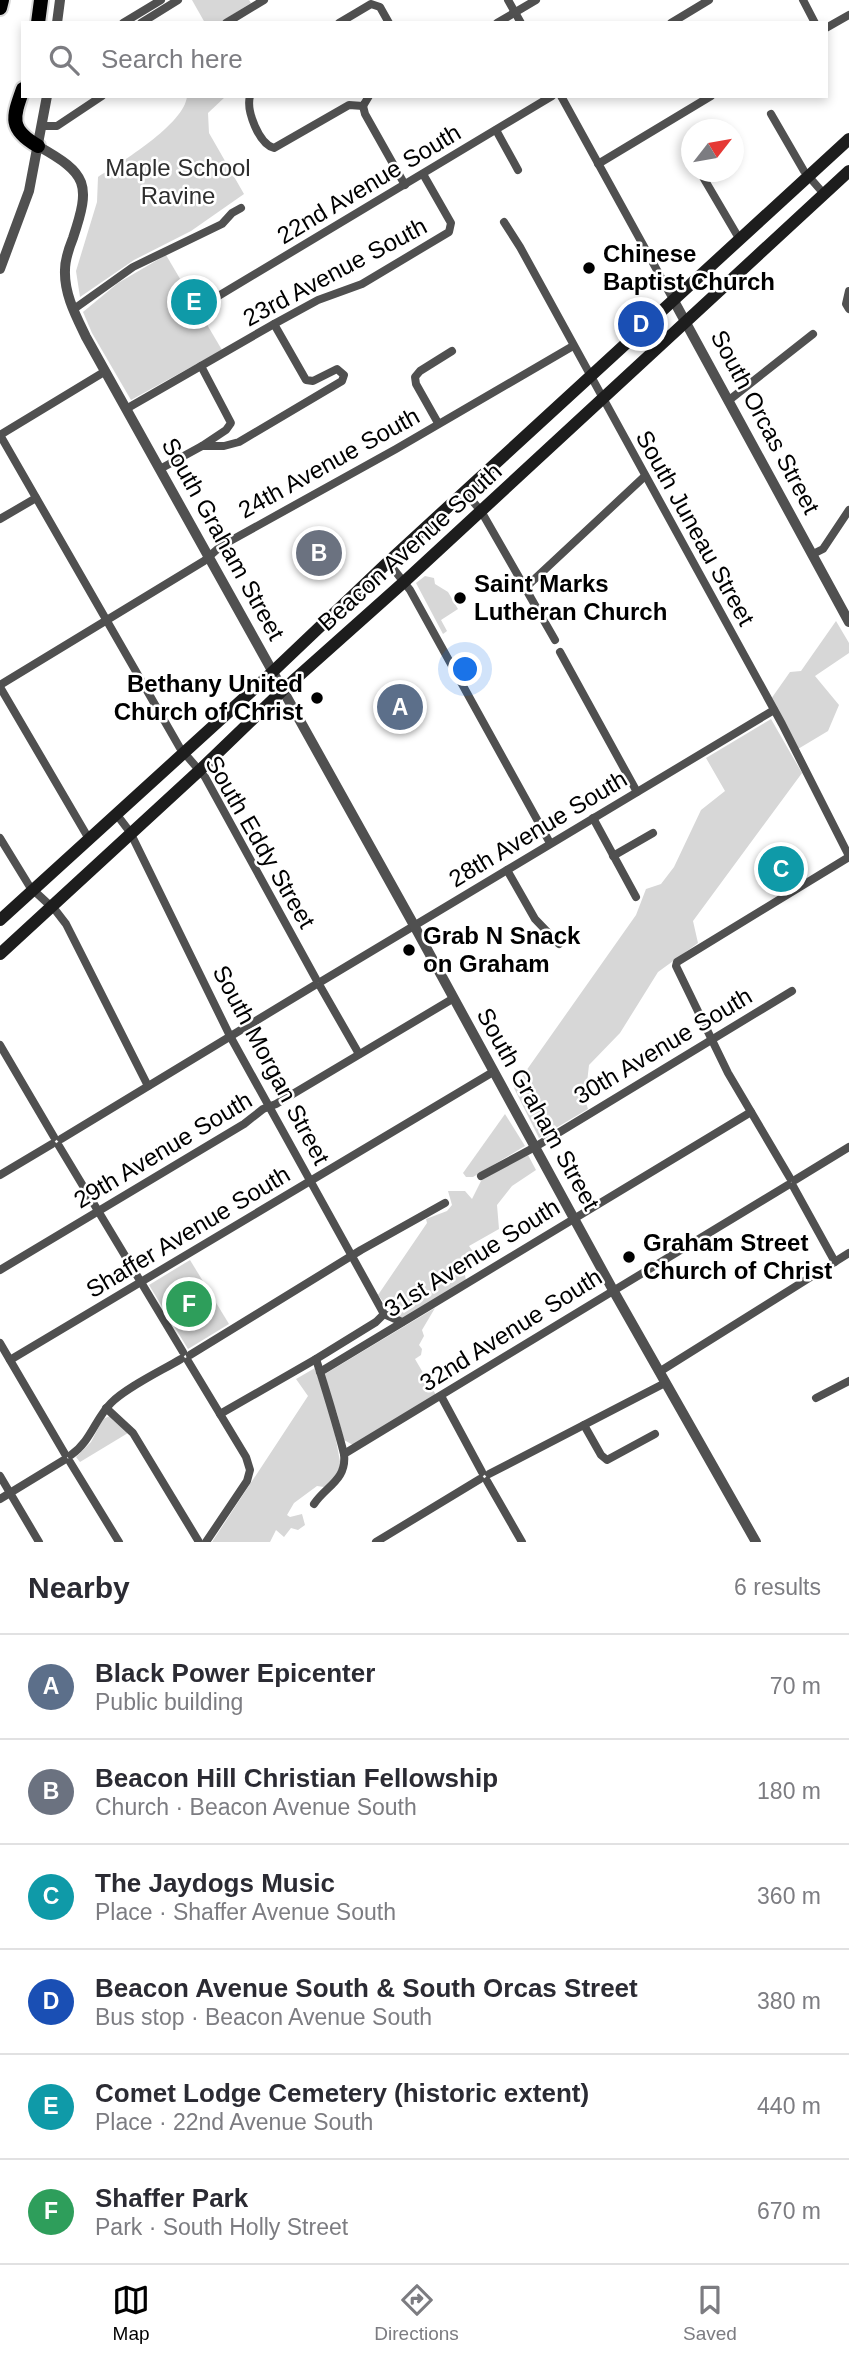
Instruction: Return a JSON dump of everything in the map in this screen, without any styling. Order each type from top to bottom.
[{"type":"highway","points":[[0,8],[2,0]]},
{"type":"highway","points":[[38,21],[41,0]]},
{"type":"highway","points":[[21,94],[14,121],[24,137],[38,146]]},
{"type":"main road","name":"Beacon Avenue South","points":[[0,920],[849,139]]},
{"type":"main road","name":"Beacon Avenue South","points":[[0,954],[284,689],[849,172]]},
{"type":"street","points":[[57,21],[60,0]]},
{"type":"street","points":[[126,21],[161,0]]},
{"type":"street","points":[[144,21],[178,0]]},
{"type":"street","points":[[229,21],[264,0]]},
{"type":"street","points":[[508,0],[520,21]]},
{"type":"street","points":[[500,21],[536,0]]},
{"type":"street","points":[[674,21],[709,0]]},
{"type":"street","points":[[803,0],[814,21]]},
{"type":"street","points":[[342,21],[368,5],[375,4],[382,9],[388,21]]},
{"type":"street","points":[[828,27],[849,15]]},
{"type":"street","points":[[0,269],[29,191],[47,98]]},
{"type":"street","points":[[41,127],[57,126],[99,98]]},
{"type":"street","points":[[250,98],[248,106],[251,118],[271,148],[349,105],[363,106]]},
{"type":"street","points":[[368,98],[363,106],[365,114],[405,185]]},
{"type":"street","name":"22nd Avenue South","points":[[205,304],[549,98]]},
{"type":"street","name":"South Orcas Street","points":[[562,98],[849,622]]},
{"type":"street","points":[[598,163],[708,98]]},
{"type":"street","points":[[771,114],[809,176],[824,194]]},
{"type":"street","points":[[496,130],[518,170]]},
{"type":"street","name":"South Graham Street","points":[[38,146],[73,168],[83,190],[82,211],[65,266],[67,291],[104,372],[210,556],[415,926],[492,1072],[756,1542]]},
{"type":"street","name":"23rd Avenue South","points":[[126,410],[274,324],[318,300],[362,284],[446,234],[451,229],[451,223],[423,174]]},
{"type":"street","points":[[705,182],[740,240]]},
{"type":"street","points":[[74,309],[133,267],[222,224],[241,208]]},
{"type":"street","name":"South Juneau Street","points":[[504,222],[774,710],[849,856]]},
{"type":"street","points":[[847,294],[849,309]]},
{"type":"street","points":[[202,446],[224,446],[239,442],[339,384],[344,375],[337,369],[309,381],[304,378],[274,324]]},
{"type":"street","points":[[728,401],[813,334]]},
{"type":"street","name":"24th Avenue South","points":[[0,686],[210,556],[221,546],[573,346]]},
{"type":"street","points":[[438,423],[416,384],[415,377],[452,351]]},
{"type":"street","points":[[160,469],[202,446],[226,430],[231,422],[201,366]]},
{"type":"street","points":[[0,435],[104,372]]},
{"type":"street","name":"South Eddy Street","points":[[0,435],[184,753],[200,770],[359,1054]]},
{"type":"street","points":[[525,588],[645,477]]},
{"type":"street","points":[[464,491],[481,511],[555,640]]},
{"type":"street","points":[[0,519],[36,498]]},
{"type":"street","points":[[813,554],[823,549],[849,510]]},
{"type":"street","points":[[388,562],[404,582],[550,843]]},
{"type":"street","points":[[560,652],[637,792]]},
{"type":"street","points":[[0,686],[89,839]]},
{"type":"street","name":"28th Avenue South","points":[[0,1175],[774,710]]},
{"type":"street","name":"South Morgan Street","points":[[117,815],[130,832],[230,1036],[384,1314]]},
{"type":"street","points":[[593,818],[636,897]]},
{"type":"street","points":[[613,856],[653,833]]},
{"type":"street","points":[[0,838],[33,890],[66,924],[148,1086]]},
{"type":"street","points":[[835,1262],[711,1040],[676,966],[677,962],[849,856]]},
{"type":"street","points":[[507,870],[535,919],[559,944]]},
{"type":"street","name":"30th Avenue South","points":[[481,1177],[792,991]]},
{"type":"street","name":"29th Avenue South","points":[[0,1270],[454,998]]},
{"type":"street","points":[[0,1045],[246,1457],[250,1470],[247,1481],[206,1542]]},
{"type":"street","name":"Shaffer Avenue South","points":[[10,1360],[492,1072]]},
{"type":"street","name":"31st Avenue South","points":[[320,1372],[751,1112]]},
{"type":"street","name":"32nd Avenue South","points":[[344,1454],[849,1147]]},
{"type":"street","points":[[0,1499],[68,1458],[86,1441],[106,1408],[116,1398],[445,1203]]},
{"type":"street","points":[[376,1542],[485,1476],[584,1425],[662,1377],[849,1253]]},
{"type":"street","points":[[384,1314],[402,1322]]},
{"type":"street","name":"31st Avenue South","points":[[220,1414],[316,1359],[376,1322],[384,1314]]},
{"type":"street","points":[[0,1343],[119,1542]]},
{"type":"street","points":[[314,1504],[338,1481],[344,1469],[344,1454],[334,1413],[322,1384],[316,1359]]},
{"type":"street","points":[[816,1398],[849,1381]]},
{"type":"street","points":[[441,1396],[523,1542]]},
{"type":"street","points":[[106,1408],[133,1433],[199,1542]]},
{"type":"street","points":[[584,1425],[601,1455],[607,1460],[655,1434]]},
{"type":"street","points":[[0,1476],[39,1542]]},
{"type":"green space","points":[[192,0],[249,0],[251,3],[222,21],[204,21]]},
{"type":"green space","name":"Maple School Ravine","points":[[186,98],[224,98],[208,113],[209,133],[244,194],[191,231],[134,260],[80,297],[76,271],[97,202],[98,177],[150,142],[184,107]]},
{"type":"green space","points":[[166,255],[222,350],[131,400],[92,333],[83,312],[118,283]]},
{"type":"green space","points":[[425,576],[434,578],[435,584],[448,592],[458,609],[441,620],[447,631],[443,634],[416,583]]},
{"type":"green space","points":[[836,621],[849,643],[849,653],[815,676],[839,705],[828,731],[798,749],[771,699],[790,672],[801,671]]},
{"type":"green space","points":[[771,719],[802,773],[693,921],[698,943],[658,972],[620,1033],[589,1065],[585,1100],[588,1109],[539,1138],[514,1088],[636,915],[646,889],[661,884],[674,867],[701,810],[725,791],[706,758]]},
{"type":"green space","points":[[505,1114],[525,1146],[473,1177],[466,1177],[463,1173]]},
{"type":"green space","points":[[528,1155],[536,1170],[512,1186],[497,1205],[499,1229],[469,1246],[474,1253],[464,1269],[466,1281],[405,1318],[394,1316],[378,1295],[427,1223],[426,1219],[447,1211],[452,1205],[448,1191],[465,1191],[472,1199],[482,1179]]},
{"type":"green space","points":[[190,1260],[229,1324],[188,1349],[149,1285]]},
{"type":"green space","points":[[435,1308],[422,1330],[424,1336],[419,1345],[422,1349],[421,1355],[415,1359],[436,1395],[353,1445],[344,1440],[324,1380],[325,1374]]},
{"type":"green space","points":[[315,1368],[333,1424],[341,1467],[336,1476],[324,1487],[317,1486],[294,1503],[287,1515],[290,1517],[302,1514],[305,1525],[298,1530],[291,1528],[284,1537],[276,1530],[270,1542],[212,1542],[308,1396],[296,1379]]},
{"type":"green space","points":[[110,1416],[128,1433],[80,1462],[76,1457],[91,1442],[103,1419]]},
{"type":"place","name":"Chinese Baptist Church","points":[[589,268]]},
{"type":"place","name":"Comet Lodge Cemetery (historic extent)","points":[[194,302]]},
{"type":"place","name":"Beacon Avenue South & South Orcas Street","points":[[641,324]]},
{"type":"place","name":"Beacon Hill Christian Fellowship","points":[[319,553]]},
{"type":"place","name":"Saint Marks Lutheran Church","points":[[460,598]]},
{"type":"place","name":"Bethany United Church of Christ","points":[[317,698]]},
{"type":"place","name":"Black Power Epicenter","points":[[400,707]]},
{"type":"place","name":"The Jaydogs Music","points":[[781,869]]},
{"type":"place","name":"Grab N Snack on Graham","points":[[409,950]]},
{"type":"place","name":"Graham Street Church of Christ","points":[[629,1257]]},
{"type":"place","name":"Shaffer Park","points":[[189,1304]]}]
